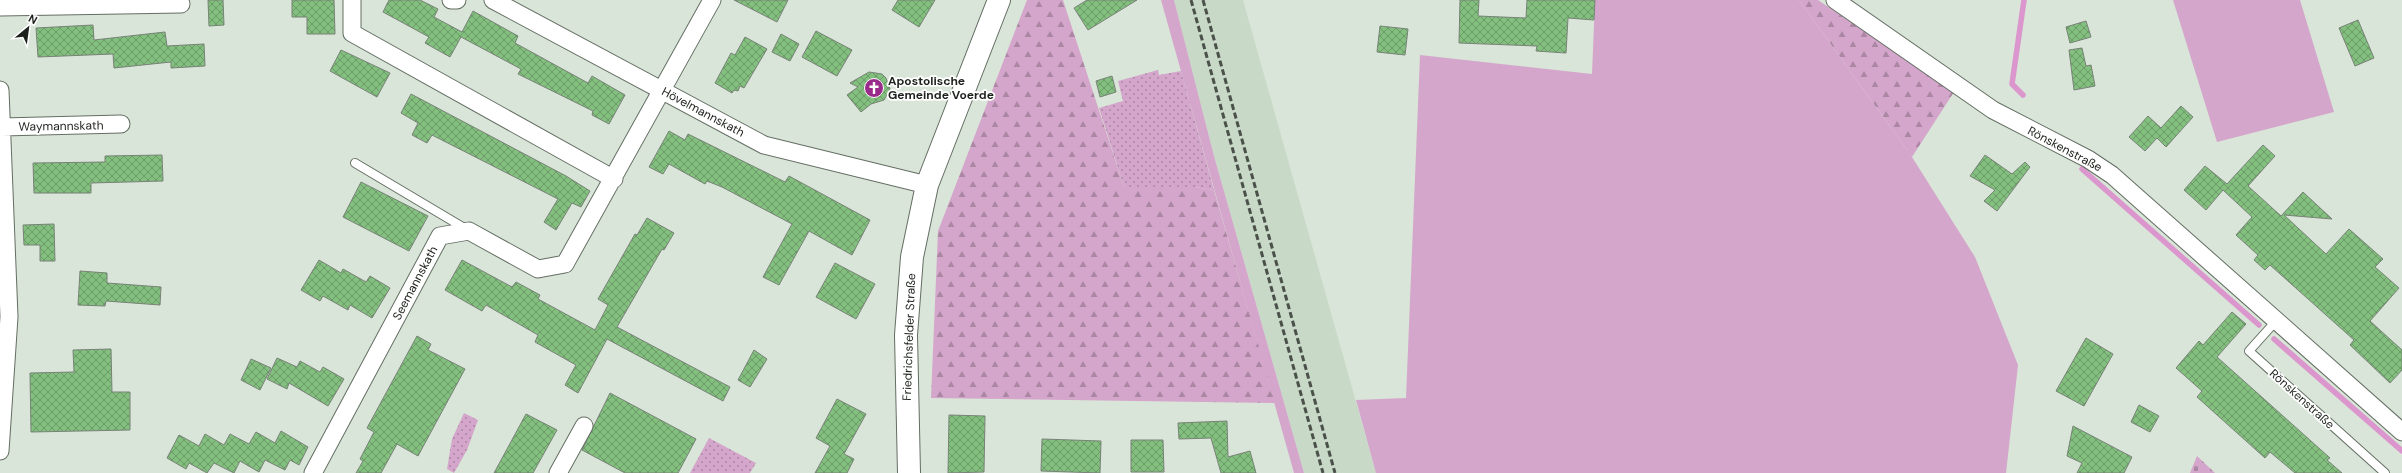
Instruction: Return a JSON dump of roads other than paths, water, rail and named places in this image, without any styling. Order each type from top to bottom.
[{"type":"main road","name":"Friedrichsfelder Straße","points":[[909,473],[906,335],[912,257],[927,185],[999,0]]},
{"type":"street","points":[[352,0],[352,33],[614,179]]},
{"type":"street","points":[[451,0],[457,0]]},
{"type":"street","name":"Hövelmannskath","points":[[493,0],[764,145],[927,185]]},
{"type":"street","points":[[470,231],[538,269],[565,264],[614,179],[712,0]]},
{"type":"street","name":"Rönskenstraße","points":[[1835,0],[1993,110],[2088,159],[2112,175],[2402,432]]},
{"type":"street","points":[[0,7],[181,4]]},
{"type":"street","name":"Waymannskath","points":[[0,90],[5,317],[0,451]]},
{"type":"street","name":"Waymannskath","points":[[2,127],[120,124]]},
{"type":"street","name":"Seemannskath","points":[[313,473],[440,236],[470,231]]},
{"type":"street","points":[[558,473],[584,426]]},
{"type":"lane","points":[[356,163],[470,231]]},
{"type":"lane","name":"Rönskenstraße","points":[[2276,321],[2249,351],[2385,473]]},
{"type":"waterway","points":[[2023,95],[2012,84],[2024,0]]},
{"type":"waterway","points":[[2082,169],[2259,325]]},
{"type":"waterway","points":[[2274,339],[2402,451]]},
{"type":"railway","points":[[1191,0],[1323,473]]},
{"type":"railway","points":[[1203,0],[1335,473]]},
{"type":"place","name":"Apostolische Gemeinde Voerde","points":[[874,88]]}]
